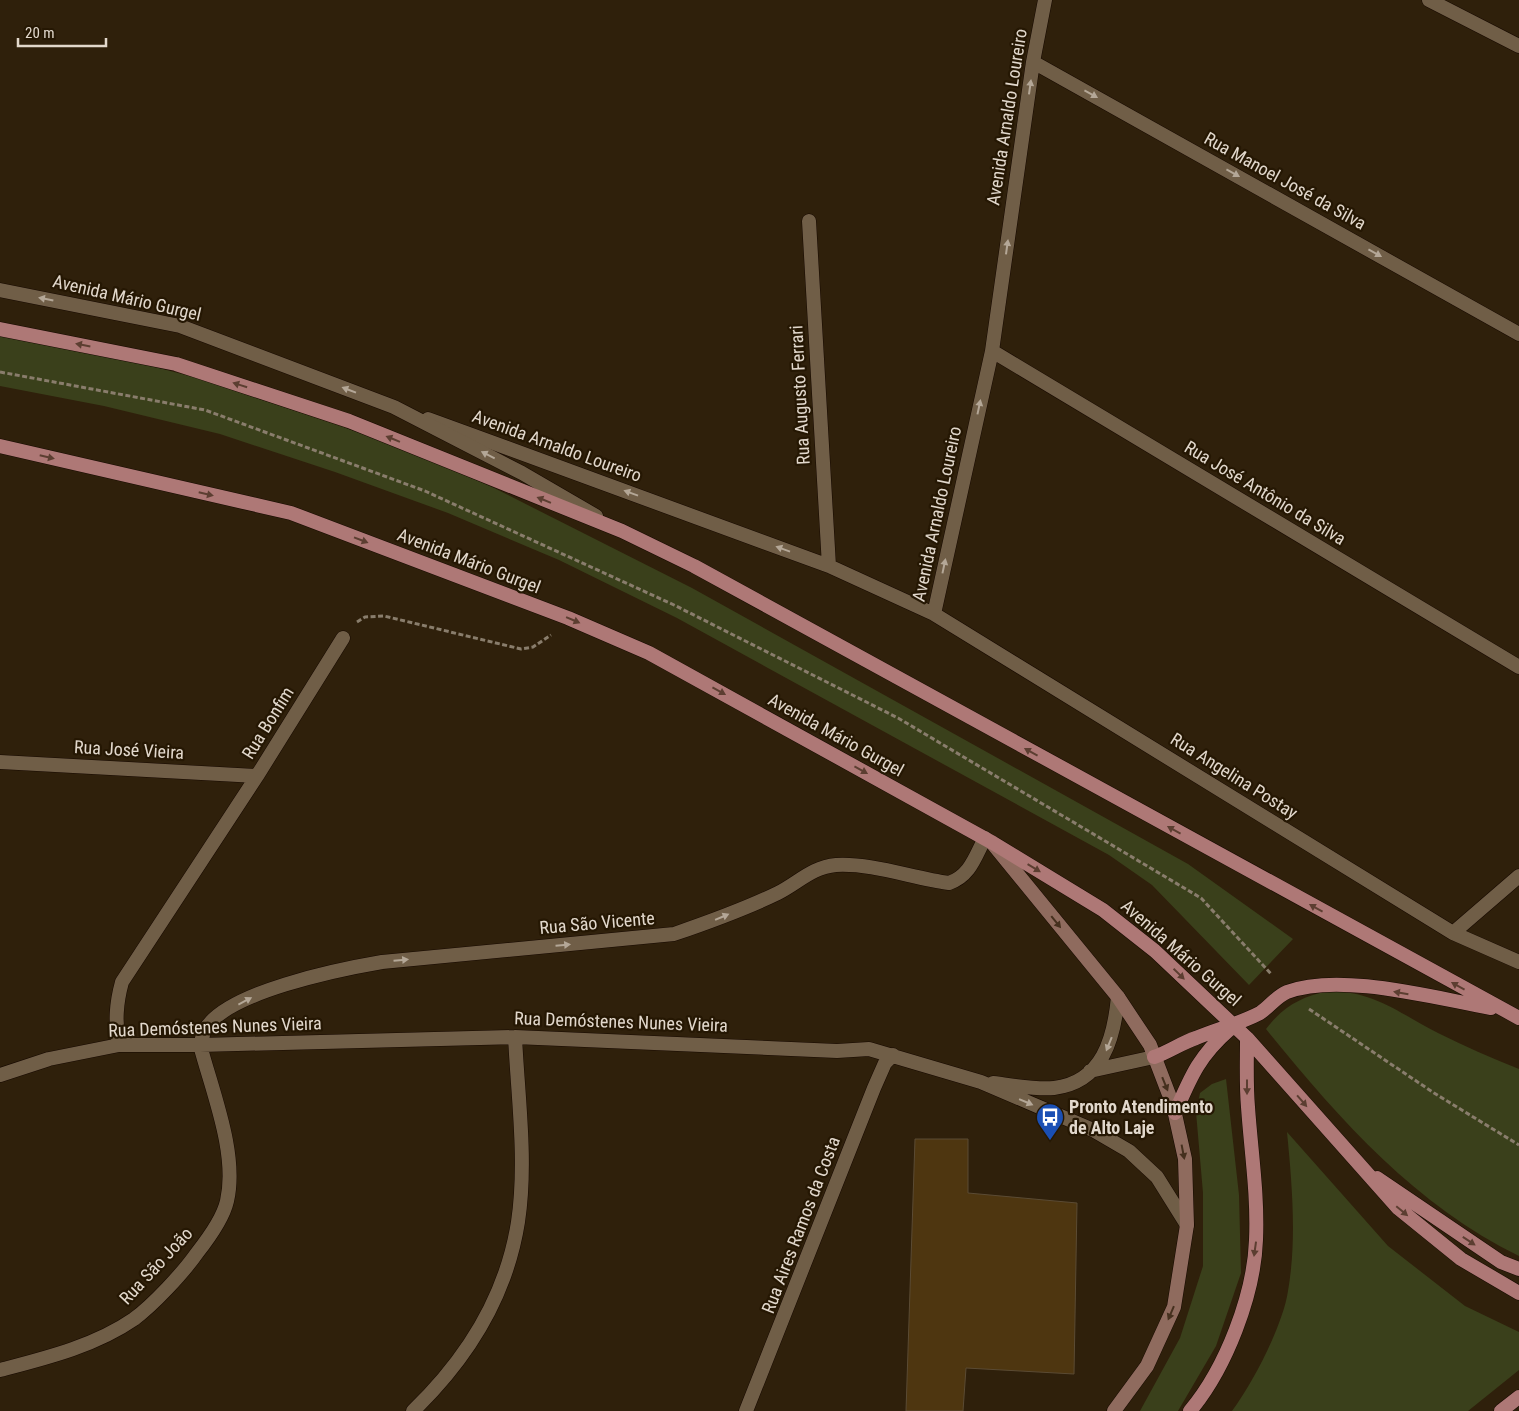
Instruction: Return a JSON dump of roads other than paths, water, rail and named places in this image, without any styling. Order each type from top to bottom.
[{"type":"main road","name":"Avenida Mário Gurgel","points":[[0,329],[176,364],[349,421],[622,531],[694,566],[1501,1010],[1519,1018]]},
{"type":"main road","name":"Avenida Mário Gurgel","points":[[0,446],[291,513],[568,618],[649,652],[989,841],[1103,910],[1155,951],[1247,1038],[1356,1164],[1398,1208],[1454,1253],[1519,1293]]},
{"type":"main road","points":[[989,841],[1118,996],[1150,1046],[1175,1113],[1185,1159],[1187,1225],[1174,1307],[1147,1366],[1114,1411]]},
{"type":"main road","points":[[1154,1057],[1173,1051],[1194,1038],[1234,1025],[1262,1011],[1285,993],[1316,984],[1355,985],[1501,1010]]},
{"type":"main road","points":[[1175,1113],[1194,1069],[1210,1046],[1234,1025]]},
{"type":"main road","points":[[1190,1411],[1204,1394],[1234,1340],[1251,1274],[1256,1241],[1256,1199],[1247,1104],[1247,1038]]},
{"type":"main road","points":[[1356,1164],[1501,1262],[1519,1269]]},
{"type":"main road","points":[[1501,1411],[1519,1397]]},
{"type":"street","name":"Avenida Arnaldo Loureiro","points":[[394,407],[829,566],[934,614],[992,351],[1033,62],[1045,0]]},
{"type":"street","points":[[1429,0],[1519,46]]},
{"type":"street","name":"Rua Manoel José da Silva","points":[[1033,62],[1519,334]]},
{"type":"street","name":"Rua Augusto Ferrari","points":[[809,221],[829,566]]},
{"type":"street","name":"Avenida Mário Gurgel","points":[[0,290],[180,326],[394,407],[522,473],[622,531]]},
{"type":"street","name":"Rua José Antônio da Silva","points":[[992,351],[1519,667]]},
{"type":"street","name":"Rua Angelina Postay","points":[[934,614],[1453,933],[1519,962]]},
{"type":"street","name":"Rua Bonfim","points":[[119,1045],[115,1022],[122,982],[257,776],[343,638]]},
{"type":"street","name":"Rua José Vieira","points":[[0,762],[257,776]]},
{"type":"street","name":"Rua São Vicente","points":[[200,1045],[205,1030],[219,1014],[253,996],[334,970],[382,962],[674,934],[704,924],[779,893],[816,869],[835,865],[859,866],[949,883],[961,879],[989,841]]},
{"type":"street","points":[[1453,933],[1519,876]]},
{"type":"street","points":[[981,1082],[1054,1088],[1082,1079],[1103,1058],[1114,1029],[1118,996]]},
{"type":"street","points":[[413,1411],[457,1364],[479,1332],[498,1295],[507,1265],[518,1222],[522,1169],[515,1037]]},
{"type":"street","name":"Rua Demóstenes Nunes Vieira","points":[[2,1073],[49,1059],[119,1045],[200,1045],[515,1037],[837,1051],[869,1049],[981,1082],[1093,1130],[1129,1152],[1157,1177],[1187,1225]]},
{"type":"street","name":"Rua São João","points":[[0,1370],[38,1360],[81,1345],[109,1334],[135,1318],[191,1262],[207,1240],[227,1202],[229,1176],[227,1149],[200,1045]]},
{"type":"street","name":"Rua Aires Ramos da Costa","points":[[746,1411],[874,1088],[885,1064],[893,1055]]},
{"type":"street","points":[[1090,1071],[1154,1057]]},
{"type":"place","name":"Pronto Atendimento de Alto Laje","points":[[1050,1141]]}]
